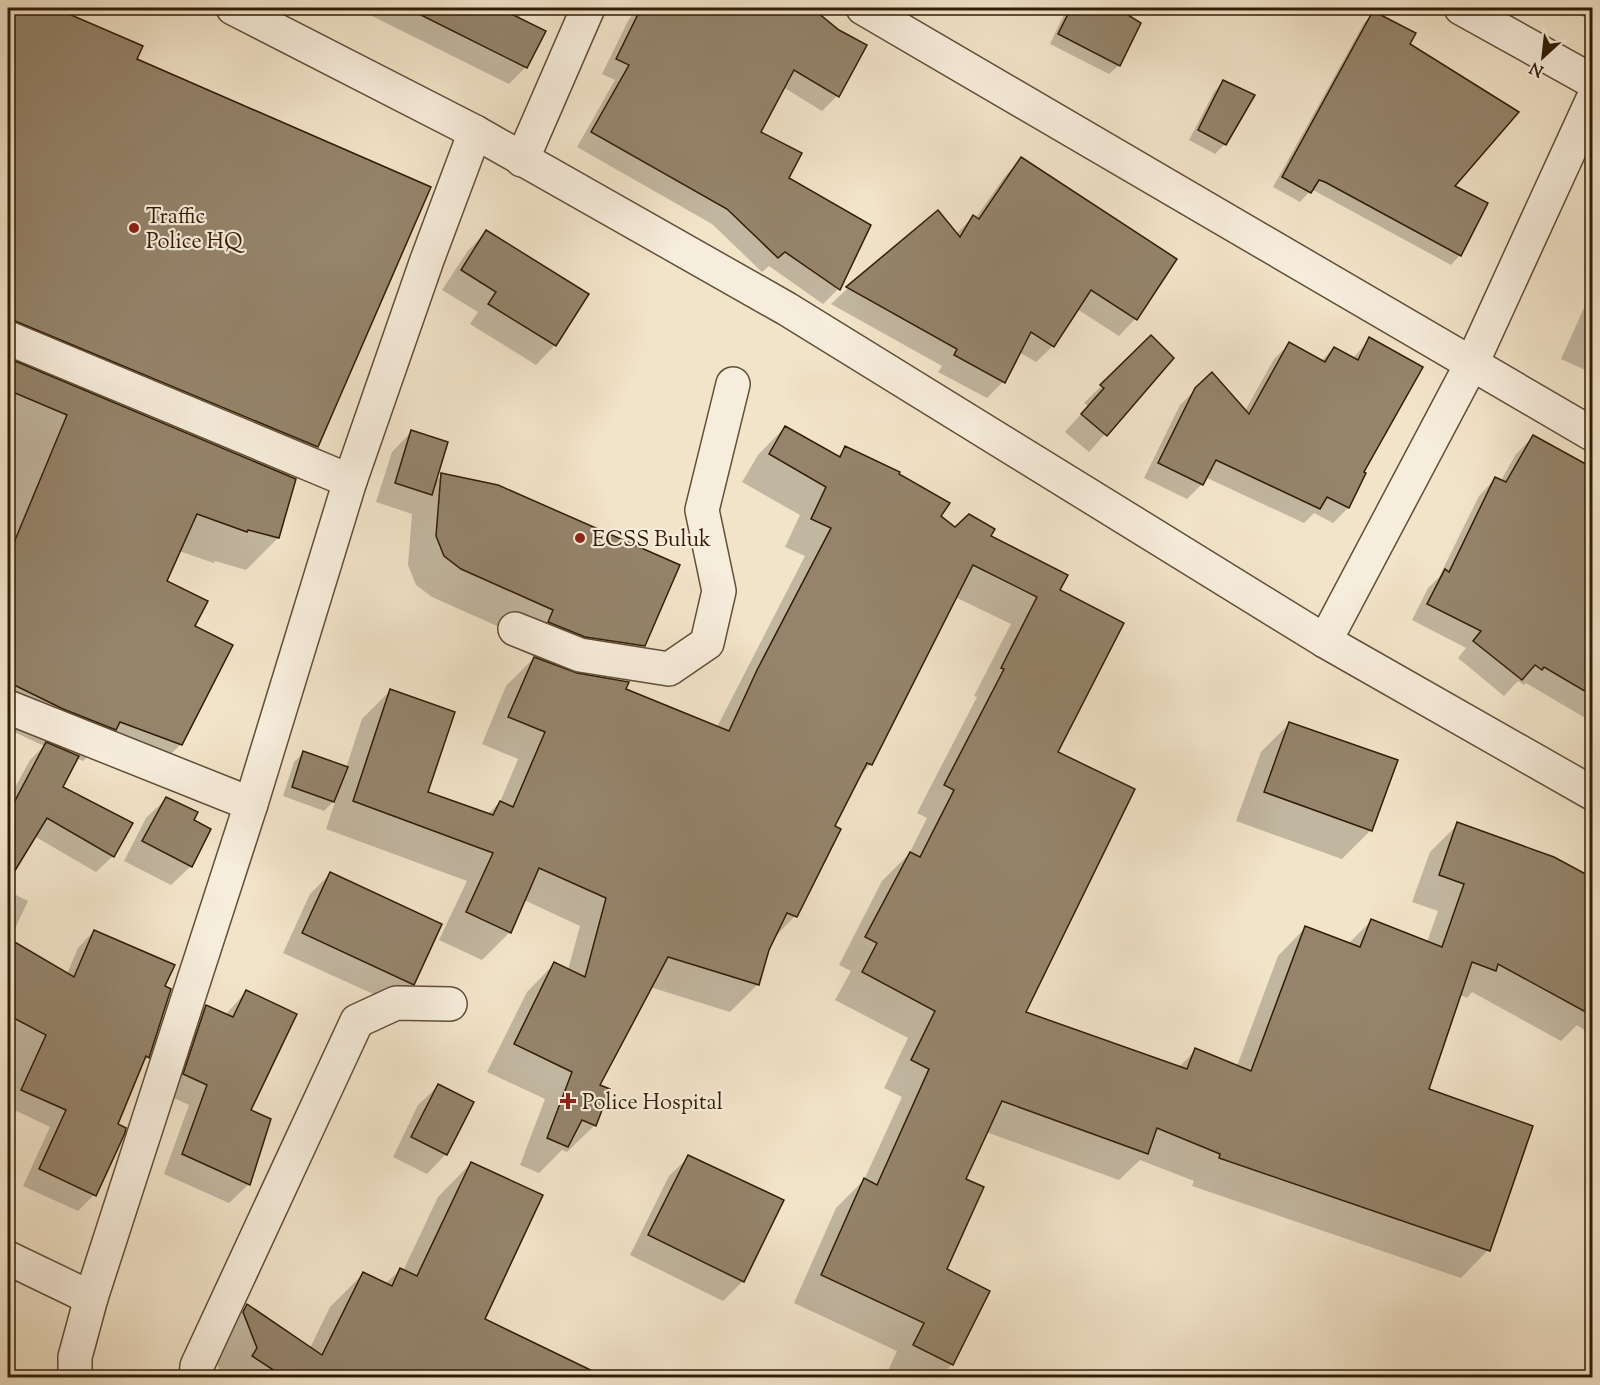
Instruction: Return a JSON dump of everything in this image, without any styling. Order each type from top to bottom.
[{"type":"street","points":[[233,8],[475,132],[788,309],[1325,641],[1593,793]]},
{"type":"street","points":[[522,160],[588,8]]},
{"type":"street","points":[[863,8],[1593,434]]},
{"type":"street","points":[[1461,8],[1593,81]]},
{"type":"street","points":[[1325,641],[1472,363],[1593,100]]},
{"type":"street","points":[[75,1377],[75,1357],[91,1298],[251,804],[350,481],[427,260],[475,132]]},
{"type":"street","points":[[8,338],[350,481]]},
{"type":"street","points":[[515,629],[580,655],[669,669],[707,643],[719,591],[702,510],[733,384]]},
{"type":"street","points":[[8,707],[251,804]]},
{"type":"street","points":[[196,1377],[197,1366],[357,1021],[396,1004],[450,1004]]},
{"type":"street","points":[[8,1258],[91,1298]]},
{"type":"building","points":[[8,8],[55,8],[143,46],[137,59],[431,187],[318,447],[8,320]]},
{"type":"building","points":[[407,8],[499,8],[546,31],[527,68]]},
{"type":"building","points":[[641,8],[812,8],[839,30],[867,45],[839,97],[794,70],[761,132],[802,153],[789,178],[871,225],[840,290],[785,252],[778,258],[727,209],[591,132],[629,65],[616,59]]},
{"type":"building","points":[[1071,8],[1117,8],[1141,23],[1120,66],[1058,34]]},
{"type":"building","points":[[1373,11],[1416,33],[1410,44],[1519,112],[1455,186],[1488,203],[1461,256],[1325,182],[1319,180],[1311,193],[1282,177]]},
{"type":"building","points":[[1223,80],[1255,95],[1226,145],[1198,130]]},
{"type":"building","points":[[1021,157],[1177,259],[1137,320],[1091,290],[1054,347],[1031,332],[1005,383],[954,355],[957,349],[846,287],[938,210],[960,237],[973,215],[979,219]]},
{"type":"building","points":[[486,230],[589,294],[556,346],[488,304],[496,292],[461,270]]},
{"type":"building","points":[[1151,335],[1174,358],[1107,436],[1081,414],[1104,388],[1100,385]]},
{"type":"building","points":[[1369,337],[1423,367],[1364,472],[1366,473],[1349,508],[1327,497],[1320,509],[1216,460],[1203,485],[1158,463],[1195,388],[1212,372],[1249,414],[1289,342],[1325,362],[1334,347],[1358,360]]},
{"type":"building","points":[[8,358],[296,479],[279,538],[248,530],[247,532],[197,514],[167,581],[208,601],[195,626],[233,645],[182,745],[120,722],[116,730],[63,709],[8,682],[8,557],[67,415],[8,390]]},
{"type":"building","points":[[785,426],[840,457],[845,446],[900,472],[899,474],[950,503],[941,516],[955,527],[969,514],[995,529],[991,536],[1068,575],[1060,590],[1124,623],[1058,752],[1135,789],[1026,1012],[1187,1069],[1195,1048],[1251,1071],[1305,926],[1360,947],[1371,919],[1442,947],[1464,884],[1439,875],[1457,822],[1554,857],[1593,878],[1593,1016],[1498,964],[1496,971],[1472,962],[1429,1089],[1533,1126],[1490,1251],[1219,1158],[1220,1154],[1157,1128],[1148,1154],[1002,1101],[966,1179],[984,1187],[947,1269],[990,1291],[953,1365],[913,1345],[924,1323],[821,1275],[864,1178],[877,1185],[929,1069],[911,1060],[935,1011],[862,972],[877,943],[865,937],[910,852],[920,857],[954,790],[944,785],[1004,669],[1001,668],[1037,597],[973,565],[872,765],[867,763],[835,826],[841,829],[797,917],[787,913],[769,950],[759,985],[668,957],[600,1085],[610,1089],[596,1126],[582,1120],[568,1147],[547,1138],[572,1072],[514,1044],[554,962],[585,977],[606,898],[539,868],[511,933],[466,912],[493,853],[353,801],[390,689],[455,712],[428,792],[493,815],[500,801],[513,807],[545,732],[508,717],[534,657],[577,673],[629,682],[626,689],[729,731],[757,670],[831,528],[811,519],[826,487],[769,454]]},
{"type":"building","points":[[411,430],[448,442],[432,495],[395,483]]},
{"type":"building","points":[[1533,435],[1593,468],[1593,696],[1544,667],[1542,670],[1535,665],[1522,680],[1473,641],[1481,631],[1427,604],[1445,569],[1449,572],[1495,477],[1506,482]]},
{"type":"building","points":[[441,473],[498,485],[680,565],[645,646],[585,637],[548,622],[553,610],[461,569],[444,556],[436,536]]},
{"type":"building","points":[[1289,722],[1398,760],[1372,831],[1264,792]]},
{"type":"building","points":[[46,742],[79,756],[63,787],[133,823],[114,857],[47,818],[8,882],[8,814]]},
{"type":"building","points":[[303,751],[348,767],[334,802],[292,787]]},
{"type":"building","points":[[166,797],[198,812],[194,820],[211,829],[192,867],[142,841]]},
{"type":"building","points":[[330,872],[442,924],[414,985],[302,933]]},
{"type":"building","points":[[94,930],[175,965],[165,986],[171,989],[149,1058],[146,1056],[118,1124],[126,1128],[125,1133],[96,1196],[39,1169],[66,1110],[21,1090],[46,1035],[8,1015],[8,938],[74,977]]},
{"type":"building","points":[[246,990],[297,1014],[251,1110],[271,1119],[250,1185],[182,1154],[207,1085],[183,1074],[206,1005],[233,1017]]},
{"type":"building","points":[[438,1084],[474,1102],[447,1155],[411,1137]]},
{"type":"building","points":[[688,1155],[784,1200],[744,1282],[648,1235]]},
{"type":"building","points":[[471,1162],[543,1195],[485,1319],[605,1377],[284,1377],[252,1356],[257,1348],[243,1312],[247,1304],[322,1355],[363,1272],[392,1286],[400,1268],[417,1276]]},
{"type":"place","name":"Traffic Police HQ","points":[[134,228]]},
{"type":"place","name":"ECSS Buluk","points":[[580,538]]},
{"type":"place","name":"Police Hospital","points":[[568,1101]]}]
